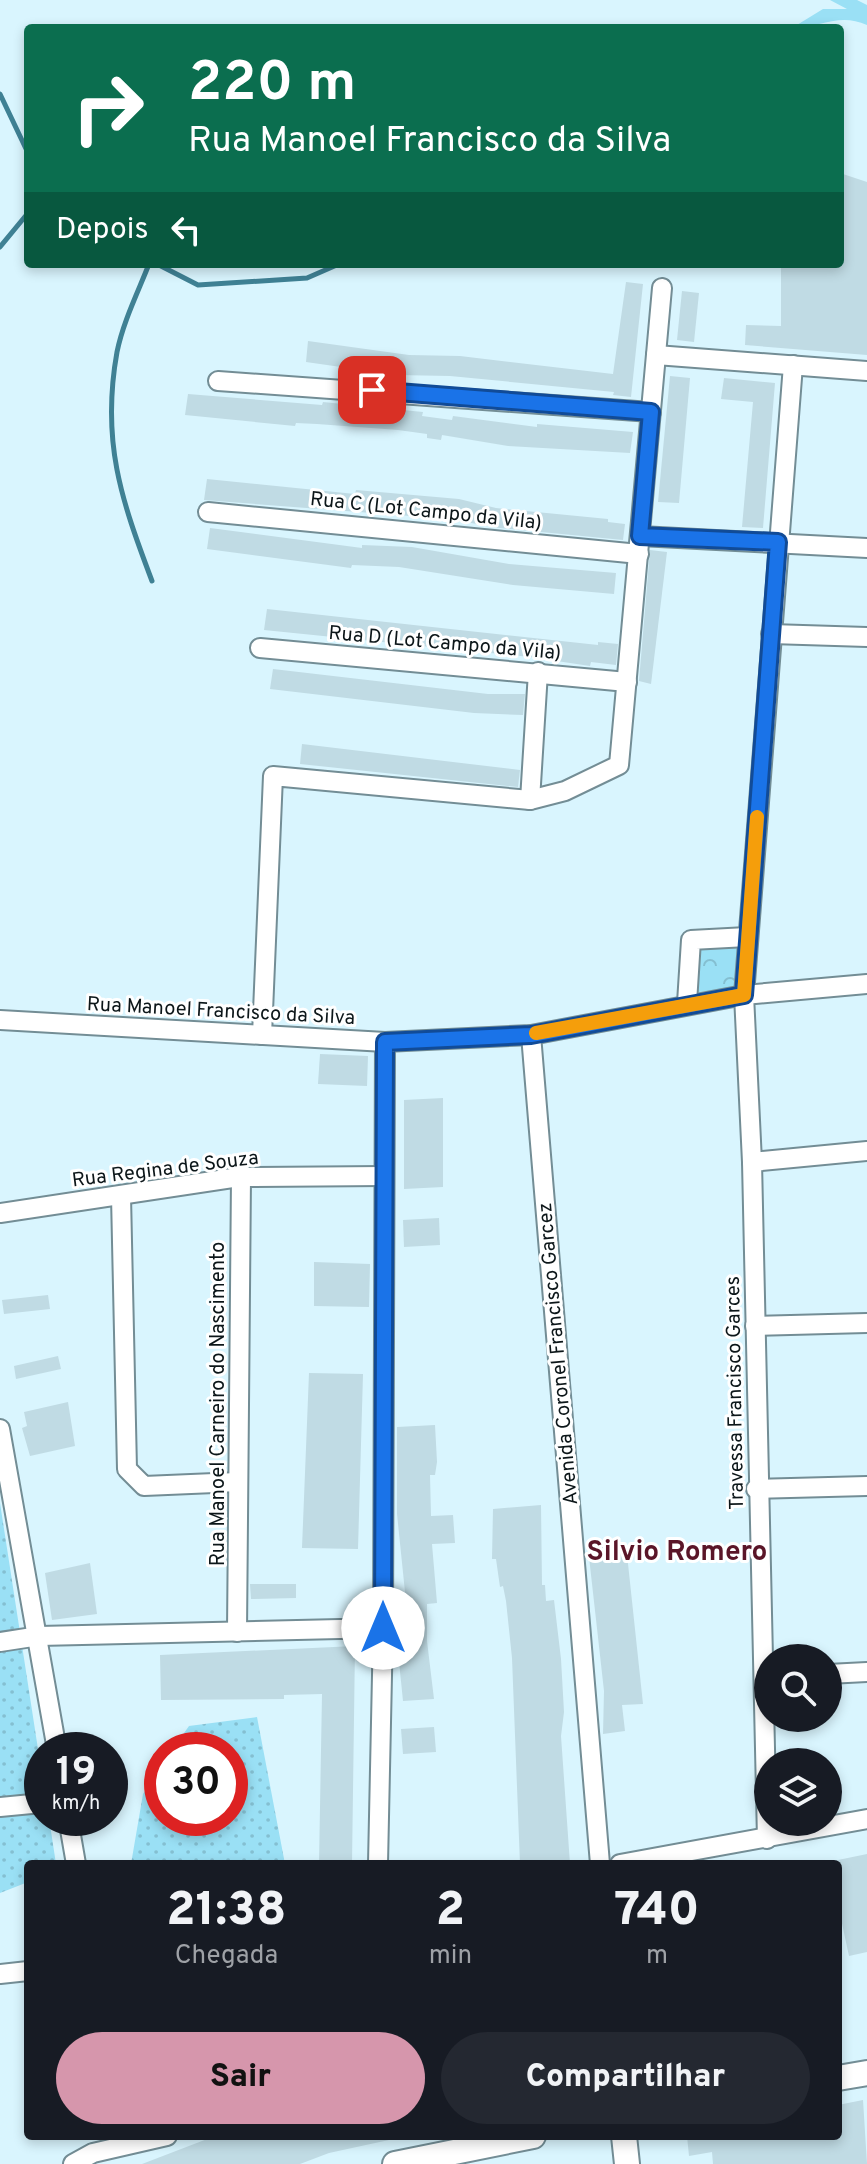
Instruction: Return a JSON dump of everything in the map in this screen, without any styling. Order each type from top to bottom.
[{"type":"main road","points":[[842,2077],[867,2073]]},
{"type":"main road","points":[[395,2164],[513,2140]]},
{"type":"main road","points":[[624,2140],[627,2164]]},
{"type":"street","points":[[262,1035],[273,776],[530,800],[565,791],[619,765],[662,288]]},
{"type":"street","points":[[656,355],[867,371]]},
{"type":"street","name":"Travessa Francisco Garces","points":[[763,1644],[756,1489],[752,1162],[744,995],[793,365]]},
{"type":"street","points":[[218,381],[651,412]]},
{"type":"street","name":"Rua C (Lot Campo da Vila)","points":[[208,512],[639,545],[778,542],[867,548]]},
{"type":"street","points":[[771,634],[867,637]]},
{"type":"street","name":"Rua D (Lot Campo da Vila)","points":[[260,648],[627,682]]},
{"type":"street","points":[[530,800],[538,672]]},
{"type":"street","points":[[687,1003],[691,940],[747,937]]},
{"type":"street","name":"Rua Manoel Francisco da Silva","points":[[0,1020],[385,1042],[531,1035],[687,1003],[867,984]]},
{"type":"street","name":"Avenida Coronel Francisco Garcez","points":[[531,1035],[600,1860]]},
{"type":"street","points":[[378,1860],[383,1628],[385,1042]]},
{"type":"street","points":[[752,1162],[867,1151]]},
{"type":"street","name":"Rua Regina de Souza","points":[[0,1213],[241,1177],[384,1176]]},
{"type":"street","name":"Rua Manoel Carneiro do Nascimento","points":[[237,1632],[241,1177]]},
{"type":"street","points":[[121,1196],[127,1469],[131,1477],[144,1486],[238,1482]]},
{"type":"street","points":[[755,1326],[867,1323]]},
{"type":"street","points":[[0,1429],[54,1732]]},
{"type":"street","points":[[756,1489],[867,1486]]},
{"type":"street","points":[[0,1642],[39,1636],[383,1628]]},
{"type":"street","points":[[842,1673],[867,1672]]},
{"type":"street","name":"Travessa Francisco Garces","points":[[765,1732],[767,1839]]},
{"type":"street","points":[[0,1807],[24,1805]]},
{"type":"street","points":[[644,1860],[867,1819]]},
{"type":"street","points":[[71,1836],[75,1860]]},
{"type":"street","points":[[0,1974],[24,1971]]},
{"type":"street","points":[[73,2164],[93,2159],[113,2142]]},
{"type":"green space","points":[[830,0],[857,0],[867,5],[867,25],[847,20],[799,24],[823,9],[847,9]]},
{"type":"green space","points":[[739,942],[734,988],[691,993],[696,944]]},
{"type":"green space","points":[[0,1503],[35,1732],[24,1732],[24,1836],[52,1836],[55,1860],[24,1860],[24,1884],[0,1893]]},
{"type":"green space","points":[[257,1717],[284,1860],[132,1860],[144,1792],[144,1836],[248,1836],[248,1732],[185,1732],[189,1726]]},
{"type":"building","points":[[844,174],[867,182],[867,355],[745,345],[746,325],[781,326],[781,268],[844,268]]},
{"type":"building","points":[[626,282],[643,284],[631,397],[613,395],[614,392],[450,376],[397,375],[306,362],[308,341],[409,355],[460,356],[613,374]]},
{"type":"building","points":[[682,291],[699,293],[694,342],[677,340]]},
{"type":"building","points":[[670,376],[690,378],[679,503],[658,502]]},
{"type":"building","points":[[724,378],[775,383],[763,528],[742,527],[753,402],[721,399]]},
{"type":"building","points":[[188,394],[322,405],[323,402],[423,412],[422,416],[452,420],[453,416],[537,427],[537,424],[633,432],[630,453],[508,446],[442,435],[441,440],[427,438],[427,434],[398,430],[296,423],[295,426],[185,415]]},
{"type":"building","points":[[207,479],[355,494],[356,490],[459,499],[496,508],[608,519],[608,522],[625,524],[623,540],[499,528],[449,519],[204,500]]},
{"type":"building","points":[[210,528],[362,548],[362,545],[412,547],[509,564],[616,573],[614,594],[513,585],[399,567],[352,565],[351,568],[207,549]]},
{"type":"building","points":[[650,550],[667,552],[651,684],[639,681]]},
{"type":"building","points":[[267,609],[598,645],[598,642],[618,644],[616,665],[591,662],[590,666],[264,630]]},
{"type":"building","points":[[273,669],[488,694],[525,694],[523,715],[474,713],[270,689]]},
{"type":"building","points":[[302,744],[520,770],[518,787],[300,764]]},
{"type":"building","points":[[320,1054],[368,1056],[367,1086],[318,1084]]},
{"type":"building","points":[[443,1098],[443,1187],[404,1189],[404,1100]]},
{"type":"building","points":[[439,1218],[440,1245],[404,1247],[403,1220]]},
{"type":"building","points":[[314,1262],[370,1264],[369,1307],[314,1306]]},
{"type":"building","points":[[48,1295],[50,1309],[4,1314],[2,1300]]},
{"type":"building","points":[[58,1356],[61,1369],[16,1379],[14,1366]]},
{"type":"building","points":[[309,1373],[363,1374],[358,1549],[302,1548]]},
{"type":"building","points":[[68,1402],[75,1446],[30,1456],[22,1428],[27,1426],[24,1412]]},
{"type":"building","points":[[435,1425],[437,1462],[435,1475],[430,1475],[431,1516],[453,1515],[455,1543],[432,1544],[437,1603],[427,1604],[427,1641],[434,1699],[403,1701],[396,1632],[409,1631],[397,1514],[397,1427]]},
{"type":"building","points":[[541,1505],[542,1585],[545,1585],[546,1601],[554,1600],[561,1659],[564,1712],[561,1736],[570,1860],[520,1860],[512,1658],[503,1586],[500,1587],[496,1559],[492,1559],[493,1509]]},
{"type":"building","points":[[626,1545],[643,1704],[622,1705],[625,1731],[603,1734],[604,1691],[588,1548]]},
{"type":"building","points":[[90,1563],[97,1614],[52,1620],[45,1573]]},
{"type":"building","points":[[250,1584],[296,1584],[296,1598],[251,1599]]},
{"type":"building","points":[[355,1646],[352,1860],[319,1860],[322,1694],[284,1695],[284,1699],[161,1700],[160,1655]]},
{"type":"building","points":[[434,1727],[436,1752],[403,1754],[401,1729]]},
{"type":"building","points":[[867,1854],[867,1952],[849,1956],[842,1924],[842,1860],[838,1860]]},
{"type":"building","points":[[863,2100],[867,2164],[713,2164],[712,2152],[689,2156],[687,2140],[842,2140],[842,2104]]},
{"type":"building","points":[[205,2140],[389,2140],[329,2153],[300,2164],[142,2164]]},
{"type":"waterway","points":[[0,94],[24,145]]},
{"type":"waterway","points":[[0,247],[24,218]]},
{"type":"waterway","points":[[147,268],[117,352],[111,414],[123,496],[152,581]]},
{"type":"waterway","points":[[165,268],[198,285],[307,278],[330,268]]},
{"type":"slow traffic","points":[[536,1033],[744,995],[757,817]]},
{"type":"district","name":"Silvio Romero","points":[[677,1550]]},
{"type":"route","points":[[372,390],[651,412],[640,536],[778,542],[744,995],[687,1003],[531,1035],[385,1042],[383,1628]]}]
